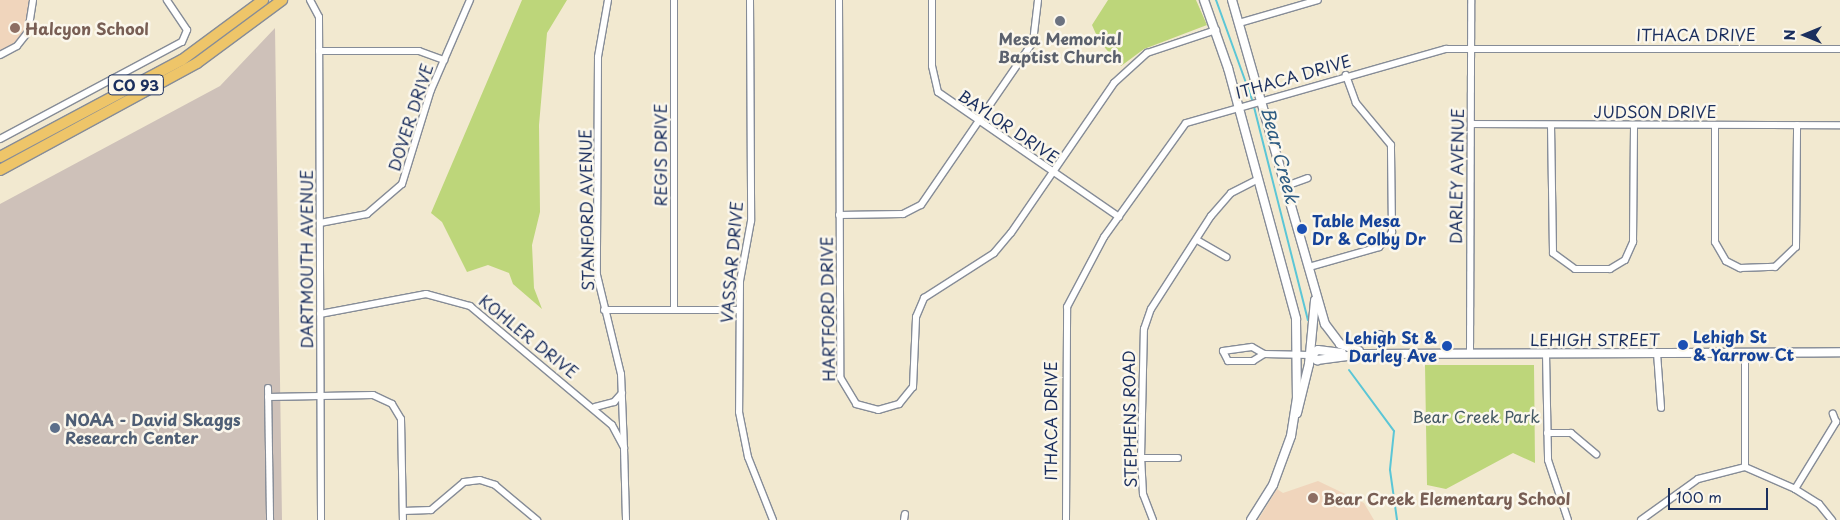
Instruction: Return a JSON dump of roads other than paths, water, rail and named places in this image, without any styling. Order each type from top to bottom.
[{"type":"main road","name":"CO 93","points":[[0,157],[182,60],[263,0]]},
{"type":"main road","name":"CO 93","points":[[0,170],[197,63],[282,0]]},
{"type":"street","points":[[0,55],[23,40],[33,15],[34,0]]},
{"type":"street","points":[[0,140],[182,42],[188,30],[167,0]]},
{"type":"street","name":"DARTMOUTH AVENUE","points":[[310,0],[319,17],[321,520]]},
{"type":"street","name":"DOVER DRIVE","points":[[320,224],[367,214],[402,184],[444,60],[470,0]]},
{"type":"street","name":"STANFORD AVENUE","points":[[608,0],[598,56],[597,275],[604,310],[618,352],[624,448]]},
{"type":"street","name":"REGIS DRIVE","points":[[674,0],[674,310]]},
{"type":"street","name":"VASSAR DRIVE","points":[[750,0],[750,221],[738,310],[742,436],[773,520]]},
{"type":"street","name":"HARTFORD DRIVE","points":[[839,0],[839,215],[843,388],[867,409],[889,409],[913,387],[916,317],[924,298],[994,253],[1131,64],[1164,45],[1216,30]]},
{"type":"street","name":"BAYLOR DRIVE","points":[[932,0],[934,82],[945,100],[1119,217]]},
{"type":"street","points":[[839,215],[913,211],[926,199],[1033,42],[1038,0]]},
{"type":"street","points":[[1204,0],[1241,105],[1258,179],[1290,290],[1298,354],[1295,417]]},
{"type":"street","points":[[1232,0],[1258,101],[1286,186],[1314,288],[1332,336],[1363,354]]},
{"type":"street","points":[[1239,24],[1318,0]]},
{"type":"street","name":"DARLEY AVENUE","points":[[1470,353],[1472,0]]},
{"type":"street","name":"ITHACA DRIVE","points":[[1066,520],[1066,314],[1086,265],[1178,129],[1241,105],[1436,51],[1471,48],[1840,49]]},
{"type":"street","points":[[319,51],[419,51],[444,60]]},
{"type":"street","points":[[1309,267],[1379,247],[1392,232],[1391,144],[1356,103],[1346,76]]},
{"type":"street","name":"JUDSON DRIVE","points":[[1471,124],[1840,126]]},
{"type":"street","points":[[1551,125],[1553,253],[1575,269],[1610,269],[1625,260],[1633,242],[1634,125]]},
{"type":"street","points":[[1715,125],[1715,242],[1726,261],[1740,268],[1775,267],[1796,247],[1797,125]]},
{"type":"street","points":[[1286,186],[1308,178]]},
{"type":"street","name":"STEPHENS ROAD","points":[[1153,520],[1143,494],[1141,458],[1144,329],[1151,308],[1231,193],[1258,179]]},
{"type":"street","points":[[1197,240],[1226,257]]},
{"type":"street","points":[[1251,520],[1280,469],[1295,417],[1303,402],[1310,355],[1314,288]]},
{"type":"street","name":"KOHLER DRIVE","points":[[320,314],[412,295],[457,298],[595,406],[612,425],[624,448],[626,520]]},
{"type":"street","points":[[604,310],[738,310]]},
{"type":"street","points":[[1380,334],[1380,354]]},
{"type":"street","points":[[1252,347],[1264,354],[1253,361],[1228,361],[1223,351],[1252,347]]},
{"type":"street","points":[[1745,352],[1745,467]]},
{"type":"street","name":"LEHIGH STREET","points":[[1264,354],[1310,355],[1317,360],[1349,354],[1840,352]]},
{"type":"street","points":[[1546,353],[1547,433],[1551,474],[1568,520]]},
{"type":"street","points":[[1657,353],[1661,408]]},
{"type":"street","points":[[268,388],[270,520]]},
{"type":"street","points":[[595,406],[614,402],[622,393]]},
{"type":"street","points":[[268,397],[320,398],[373,395],[398,411],[403,520]]},
{"type":"street","points":[[1795,489],[1836,422],[1833,414]]},
{"type":"street","points":[[1547,433],[1571,433],[1596,454]]},
{"type":"street","points":[[1141,458],[1178,458]]},
{"type":"street","points":[[1641,520],[1698,479],[1745,467],[1795,489],[1819,504],[1832,520]]},
{"type":"street","points":[[403,511],[431,510],[464,482],[480,480],[495,485],[537,520]]},
{"type":"waterway","name":"Bear Creek","points":[[1216,0],[1253,102]]},
{"type":"waterway","name":"Bear Creek","points":[[1254,107],[1308,320]]},
{"type":"waterway","name":"Bear Creek","points":[[1349,370],[1394,431],[1390,470],[1397,520]]},
{"type":"place","name":"Mesa Memorial Baptist Church","points":[[1060,21]]},
{"type":"place","name":"Halcyon School","points":[[15,28]]},
{"type":"place","name":"Table Mesa Dr & Colby Dr","points":[[1302,229]]},
{"type":"place","name":"Lehigh St & Yarrow Ct","points":[[1683,345]]},
{"type":"place","name":"Lehigh St & Darley Ave","points":[[1447,346]]},
{"type":"place","name":"NOAA - David Skaggs Research Center","points":[[55,428]]},
{"type":"place","name":"Bear Creek Elementary School","points":[[1313,498]]},
{"type":"park label","name":"Bear Creek Park","points":[[1476,416]]}]
